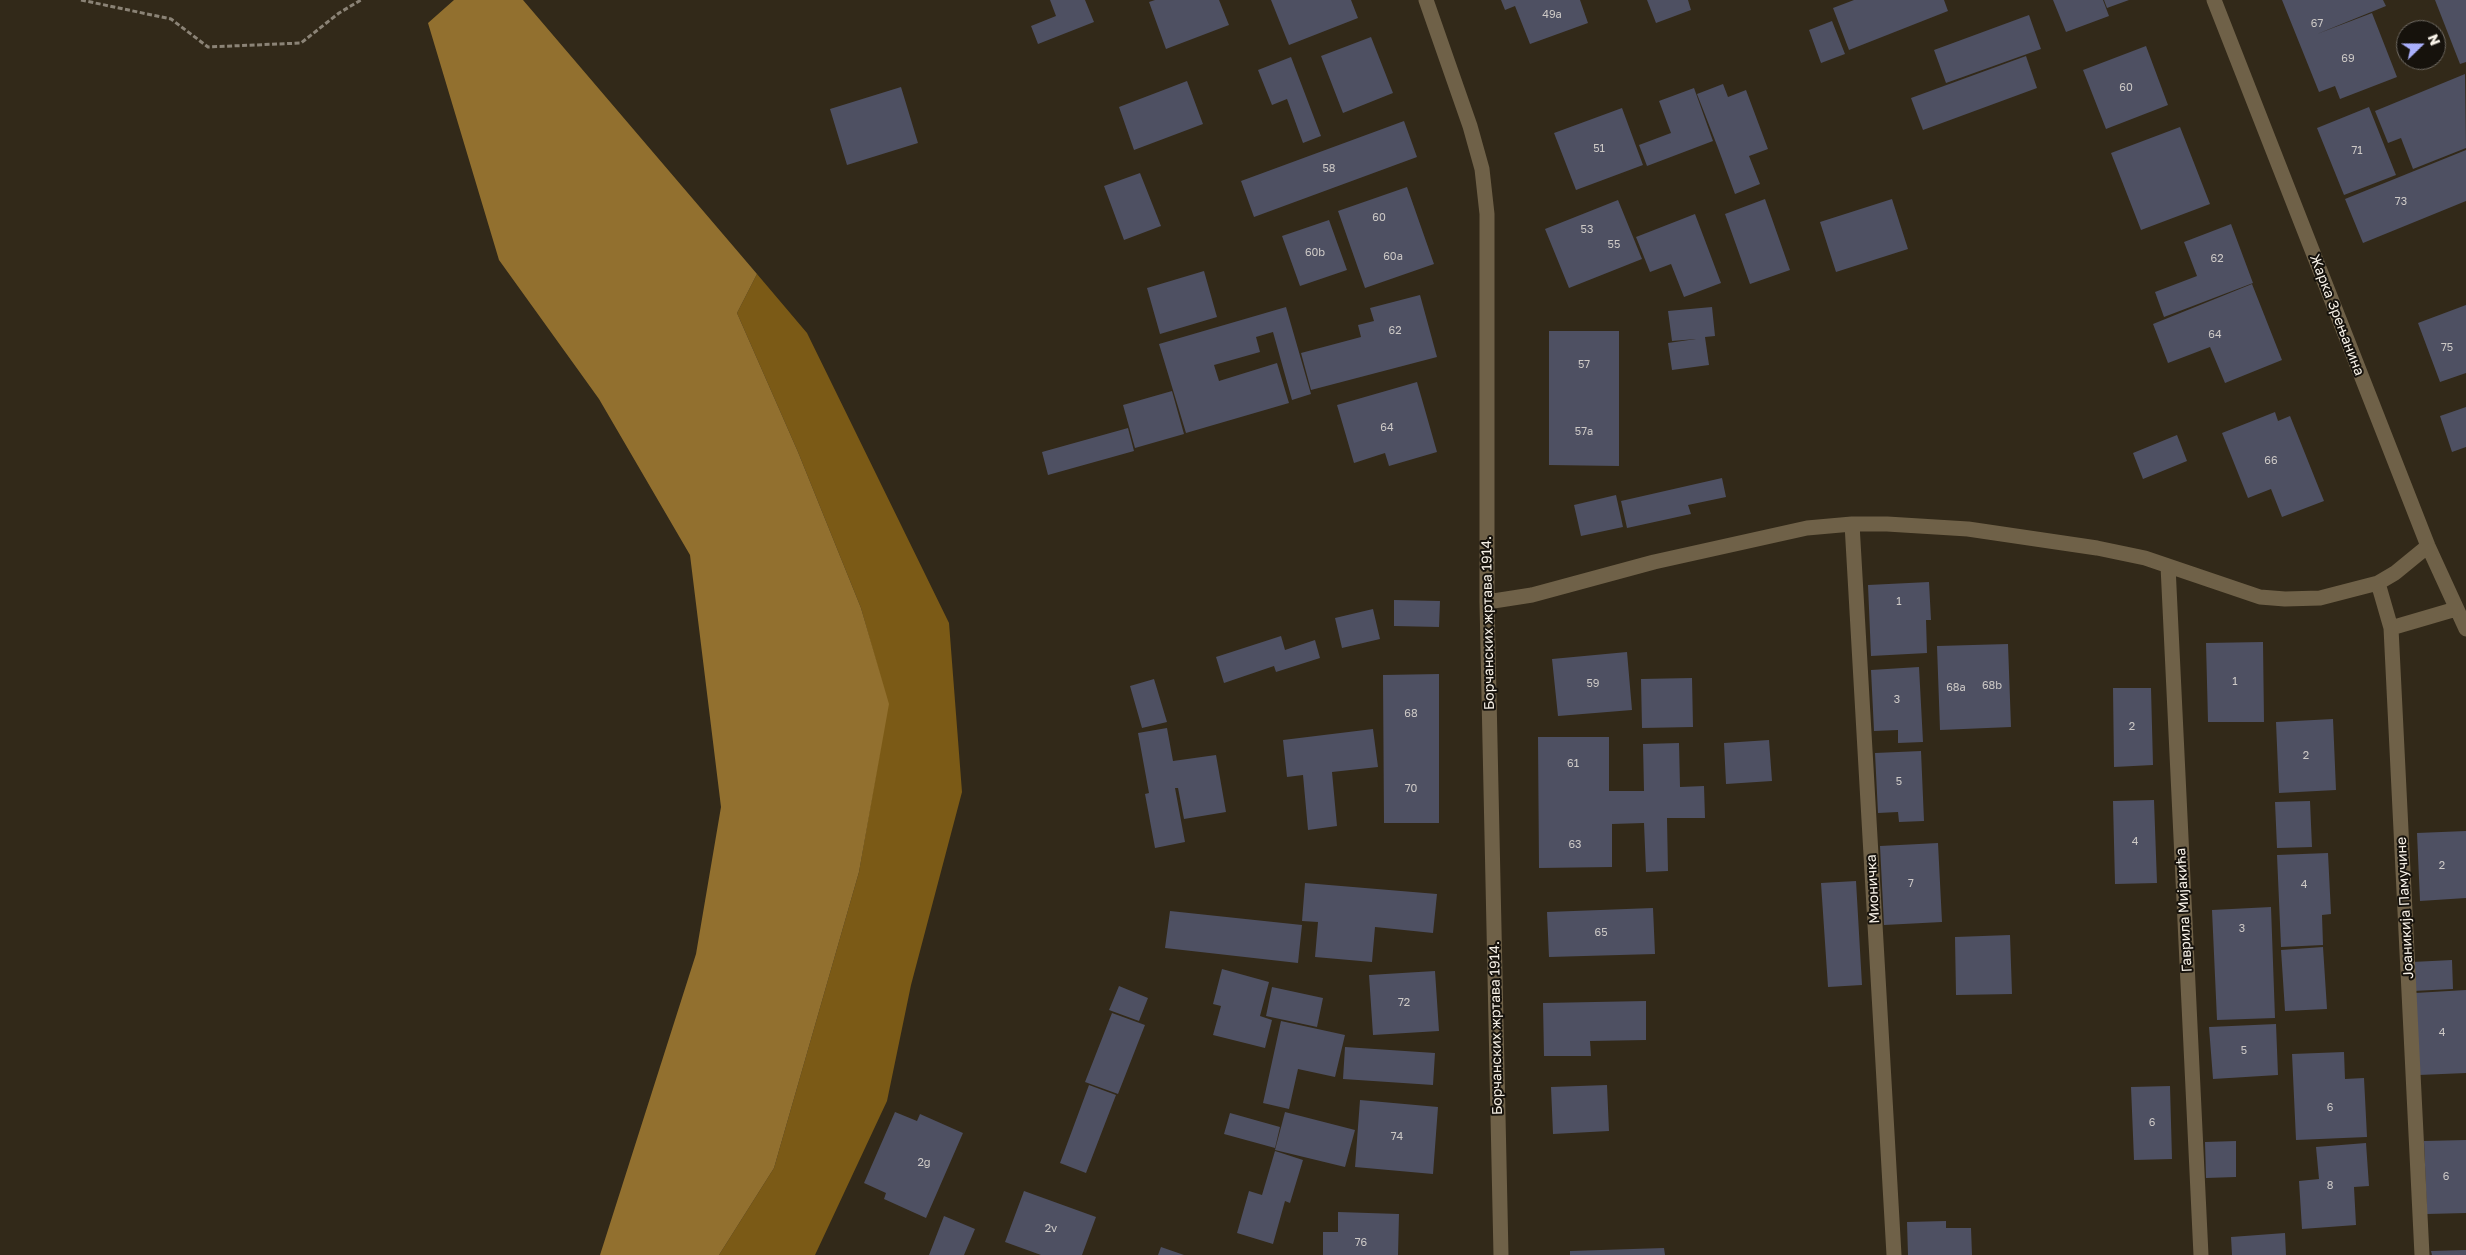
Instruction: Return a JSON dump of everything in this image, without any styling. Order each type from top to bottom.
[{"type":"street","name":"Борчанских жртава 1914.","points":[[1426,0],[1470,126],[1482,170],[1487,214],[1487,602],[1501,1255]]},
{"type":"street","name":"Жарка Зрењанина","points":[[2214,0],[2428,546],[2466,628]]},
{"type":"street","points":[[1487,602],[1532,595],[1654,562],[1807,528],[1852,524],[1887,524],[1968,529],[2097,548],[2168,566],[2260,597],[2320,598],[2378,583],[2395,573],[2428,546]]},
{"type":"street","name":"Мионичка","points":[[1852,524],[1894,1255]]},
{"type":"street","name":"Гаврила Мијакића","points":[[2168,566],[2201,1255]]},
{"type":"street","name":"Јоаникија Памучине","points":[[2378,583],[2391,628],[2422,1255]]},
{"type":"street","points":[[2391,628],[2456,609]]},
{"type":"path","points":[[80,0],[171,19],[208,47],[301,43],[339,13],[361,0]]},
{"type":"shaded area","points":[[454,0],[523,0],[757,274],[737,313],[798,452],[861,608],[889,704],[859,872],[774,1168],[719,1255],[600,1255],[696,954],[721,807],[690,555],[599,399],[499,260],[428,23]]},
{"type":"shaded area","points":[[757,274],[807,333],[949,623],[962,792],[911,985],[887,1101],[815,1255],[719,1255],[774,1168],[859,872],[888,704],[861,608],[798,452],[737,313]]},
{"type":"building","points":[[1050,0],[1085,0],[1094,22],[1038,44],[1031,26],[1056,16]]},
{"type":"building","points":[[1155,0],[1219,0],[1229,25],[1166,49],[1149,2]]},
{"type":"building","points":[[1271,0],[1351,0],[1358,18],[1289,45]]},
{"type":"building","points":[[1501,0],[1580,0],[1588,23],[1530,44],[1515,6],[1505,10]]},
{"type":"building","points":[[1647,0],[1688,0],[1691,10],[1656,23]]},
{"type":"building","points":[[1854,0],[1944,0],[1948,11],[1849,50],[1833,8]]},
{"type":"building","points":[[2053,0],[2103,0],[2109,16],[2066,32]]},
{"type":"building","points":[[2104,0],[2129,0],[2107,8]]},
{"type":"building","points":[[2282,0],[2383,0],[2386,6],[2317,34],[2372,13],[2397,77],[2340,99],[2335,86],[2319,92]]},
{"type":"building","points":[[2435,0],[2466,0],[2466,62],[2460,64],[2446,28],[2446,20],[2443,20]]},
{"type":"building","points":[[2029,15],[2041,49],[1946,83],[1934,50]]},
{"type":"building","points":[[1832,21],[1845,54],[1821,63],[1809,30]]},
{"type":"building","points":[[1371,37],[1393,93],[1343,113],[1321,56]]},
{"type":"building","points":[[2146,46],[2168,105],[2106,129],[2083,70]]},
{"type":"building","points":[[2026,56],[2037,88],[1923,130],[1911,98]]},
{"type":"building","points":[[1291,57],[1321,136],[1303,143],[1287,99],[1272,105],[1258,70]]},
{"type":"building","points":[[2465,74],[2466,148],[2413,169],[2401,138],[2388,143],[2375,111]]},
{"type":"building","points":[[1187,81],[1203,124],[1134,150],[1119,107]]},
{"type":"building","points":[[1723,84],[1728,97],[1746,90],[1768,149],[1749,156],[1760,184],[1735,194],[1697,94]]},
{"type":"building","points":[[901,87],[918,143],[847,165],[830,109]]},
{"type":"building","points":[[1694,88],[1713,141],[1647,166],[1639,145],[1671,133],[1659,101]]},
{"type":"building","points":[[2369,107],[2396,175],[2344,195],[2317,128]]},
{"type":"building","points":[[1622,108],[1643,165],[1576,190],[1554,133]]},
{"type":"building","points":[[1404,121],[1417,157],[1254,217],[1241,181]]},
{"type":"building","points":[[2180,127],[2210,204],[2141,230],[2111,153]]},
{"type":"building","points":[[2466,150],[2466,201],[2363,243],[2345,199]]},
{"type":"building","points":[[1140,173],[1161,226],[1124,240],[1104,186]]},
{"type":"building","points":[[1407,187],[1434,264],[1365,288],[1338,211]]},
{"type":"building","points":[[1765,199],[1790,270],[1750,284],[1725,214]]},
{"type":"building","points":[[1892,199],[1908,249],[1836,272],[1820,222]]},
{"type":"building","points":[[1618,200],[1642,259],[1569,288],[1545,229]]},
{"type":"building","points":[[1695,214],[1721,283],[1684,297],[1671,264],[1650,272],[1636,237]]},
{"type":"building","points":[[1329,220],[1347,270],[1300,286],[1282,236]]},
{"type":"building","points":[[2231,224],[2253,283],[2164,317],[2155,292],[2197,276],[2184,242]]},
{"type":"building","points":[[1204,271],[1217,317],[1160,334],[1147,288]]},
{"type":"building","points":[[2252,284],[2282,360],[2225,383],[2210,347],[2168,363],[2153,324]]},
{"type":"building","points":[[1420,295],[1437,357],[1311,390],[1301,353],[1361,337],[1358,325],[1374,321],[1370,308]]},
{"type":"building","points":[[2466,305],[2466,373],[2440,382],[2418,323]]},
{"type":"building","points":[[1286,307],[1311,394],[1292,400],[1273,332],[1256,337],[1260,352],[1214,365],[1219,381],[1277,363],[1289,403],[1186,433],[1159,344]]},
{"type":"building","points":[[1712,307],[1715,336],[1705,337],[1709,365],[1672,370],[1668,343],[1696,339],[1672,341],[1668,311]]},
{"type":"building","points":[[1549,331],[1619,331],[1619,466],[1549,465]]},
{"type":"building","points":[[1417,382],[1437,452],[1389,466],[1385,453],[1354,463],[1337,405]]},
{"type":"building","points":[[1172,391],[1184,434],[1135,448],[1123,405]]},
{"type":"building","points":[[2466,407],[2466,447],[2452,452],[2440,416]]},
{"type":"building","points":[[2275,412],[2278,421],[2290,416],[2324,501],[2282,517],[2271,489],[2248,498],[2222,433]]},
{"type":"building","points":[[1128,428],[1134,451],[1048,475],[1042,452]]},
{"type":"building","points":[[2177,435],[2187,461],[2143,479],[2133,453]]},
{"type":"building","points":[[1722,478],[1726,497],[1688,505],[1691,514],[1627,528],[1621,501]]},
{"type":"building","points":[[1616,495],[1623,527],[1581,536],[1574,505]]},
{"type":"building","points":[[1929,582],[1931,620],[1926,620],[1927,653],[1871,656],[1868,585]]},
{"type":"building","points":[[1394,600],[1440,601],[1439,627],[1394,626]]},
{"type":"building","points":[[1373,609],[1380,639],[1342,648],[1335,618]]},
{"type":"building","points":[[1281,636],[1285,650],[1315,640],[1320,658],[1276,672],[1274,666],[1224,683],[1216,657]]},
{"type":"building","points":[[2263,642],[2264,722],[2208,722],[2206,643]]},
{"type":"building","points":[[2008,644],[2011,727],[1940,730],[1937,646]]},
{"type":"building","points":[[1627,652],[1632,710],[1558,716],[1552,659]]},
{"type":"building","points":[[1919,667],[1923,742],[1898,743],[1898,730],[1874,731],[1871,670]]},
{"type":"building","points":[[1439,674],[1439,823],[1384,823],[1383,675]]},
{"type":"building","points":[[1692,678],[1693,727],[1642,728],[1641,679]]},
{"type":"building","points":[[1154,679],[1167,722],[1142,728],[1130,686]]},
{"type":"building","points":[[2113,688],[2151,688],[2153,765],[2114,767]]},
{"type":"building","points":[[2333,719],[2336,790],[2279,793],[2276,722]]},
{"type":"building","points":[[1167,728],[1173,761],[1216,755],[1226,812],[1184,819],[1178,788],[1175,788],[1185,842],[1155,848],[1145,794],[1149,793],[1138,733]]},
{"type":"building","points":[[1373,729],[1378,767],[1332,772],[1337,826],[1308,830],[1303,775],[1287,777],[1283,740]]},
{"type":"building","points":[[1538,737],[1609,737],[1609,791],[1644,791],[1643,744],[1679,743],[1680,787],[1704,786],[1705,818],[1667,818],[1668,871],[1646,872],[1644,823],[1612,824],[1612,867],[1539,868]]},
{"type":"building","points":[[1769,740],[1772,781],[1726,784],[1724,743]]},
{"type":"building","points":[[1921,751],[1924,821],[1899,822],[1898,812],[1878,813],[1875,753]]},
{"type":"building","points":[[2154,800],[2157,883],[2115,884],[2113,801]]},
{"type":"building","points":[[2310,801],[2312,847],[2277,848],[2275,802]]},
{"type":"building","points":[[2466,831],[2466,898],[2420,901],[2417,833]]},
{"type":"building","points":[[1938,843],[1942,922],[1884,925],[1880,846]]},
{"type":"building","points":[[2328,853],[2331,914],[2322,915],[2323,945],[2281,947],[2277,855]]},
{"type":"building","points":[[1856,881],[1862,985],[1828,987],[1821,883]]},
{"type":"building","points":[[1305,883],[1437,894],[1433,933],[1375,927],[1372,962],[1315,957],[1318,922],[1302,921]]},
{"type":"building","points":[[2271,907],[2275,1018],[2217,1020],[2212,910]]},
{"type":"building","points":[[1653,908],[1655,954],[1549,957],[1547,912]]},
{"type":"building","points":[[1170,911],[1302,925],[1298,963],[1165,948]]},
{"type":"building","points":[[2010,935],[2012,994],[1956,995],[1955,937]]},
{"type":"building","points":[[2323,947],[2327,1009],[2285,1011],[2281,950]]},
{"type":"building","points":[[2452,960],[2453,989],[2413,991],[2412,962]]},
{"type":"building","points":[[1222,969],[1269,982],[1260,1016],[1272,1020],[1265,1048],[1213,1035],[1221,1006],[1213,1004]]},
{"type":"building","points":[[1435,971],[1439,1031],[1373,1035],[1369,975]]},
{"type":"building","points":[[1119,986],[1148,998],[1139,1021],[1109,1010]]},
{"type":"building","points":[[1272,987],[1323,998],[1317,1027],[1266,1016]]},
{"type":"building","points":[[2466,990],[2466,1073],[2419,1075],[2415,993]]},
{"type":"building","points":[[1646,1001],[1646,1040],[1590,1041],[1591,1056],[1544,1056],[1543,1003]]},
{"type":"building","points":[[1112,1013],[1145,1025],[1118,1094],[1085,1082]]},
{"type":"building","points":[[1281,1021],[1345,1035],[1335,1077],[1298,1069],[1289,1109],[1263,1103]]},
{"type":"building","points":[[2276,1024],[2278,1075],[2213,1079],[2209,1027]]},
{"type":"building","points":[[1345,1047],[1435,1053],[1433,1085],[1343,1079]]},
{"type":"building","points":[[2344,1052],[2345,1079],[2364,1078],[2367,1137],[2296,1140],[2292,1054]]},
{"type":"building","points":[[1089,1085],[1116,1095],[1086,1173],[1060,1163]]},
{"type":"building","points":[[1607,1085],[1609,1131],[1553,1134],[1551,1087]]},
{"type":"building","points":[[2170,1086],[2172,1159],[2134,1160],[2131,1087]]},
{"type":"building","points":[[1360,1100],[1438,1107],[1433,1174],[1355,1167]]},
{"type":"building","points":[[895,1112],[917,1121],[920,1114],[963,1133],[926,1218],[884,1199],[886,1193],[864,1183]]},
{"type":"building","points":[[1285,1112],[1355,1130],[1345,1167],[1275,1150]]},
{"type":"building","points":[[1230,1113],[1280,1127],[1275,1148],[1224,1134]]},
{"type":"building","points":[[2466,1140],[2466,1213],[2427,1214],[2424,1141]]},
{"type":"building","points":[[2236,1141],[2236,1177],[2206,1178],[2205,1142]]},
{"type":"building","points":[[2366,1143],[2369,1186],[2354,1187],[2356,1225],[2302,1229],[2299,1181],[2319,1179],[2316,1147]]},
{"type":"building","points":[[1275,1151],[1303,1160],[1290,1203],[1285,1201],[1273,1244],[1237,1233],[1249,1191],[1262,1195]]},
{"type":"building","points":[[1024,1191],[1096,1217],[1082,1255],[1041,1255],[1005,1242]]},
{"type":"building","points":[[1338,1212],[1399,1214],[1398,1255],[1323,1255],[1323,1232],[1338,1232]]},
{"type":"building","points":[[944,1216],[975,1229],[964,1255],[929,1255]]},
{"type":"building","points":[[1946,1221],[1946,1228],[1971,1228],[1972,1255],[1908,1255],[1907,1222]]},
{"type":"building","points":[[2285,1233],[2286,1255],[2232,1255],[2231,1237]]},
{"type":"building","points":[[1161,1247],[1184,1255],[1158,1255]]},
{"type":"building","points":[[1664,1248],[1665,1255],[1570,1255],[1570,1251]]},
{"type":"building","points":[[2466,1250],[2466,1255],[2432,1255],[2431,1251]]}]
